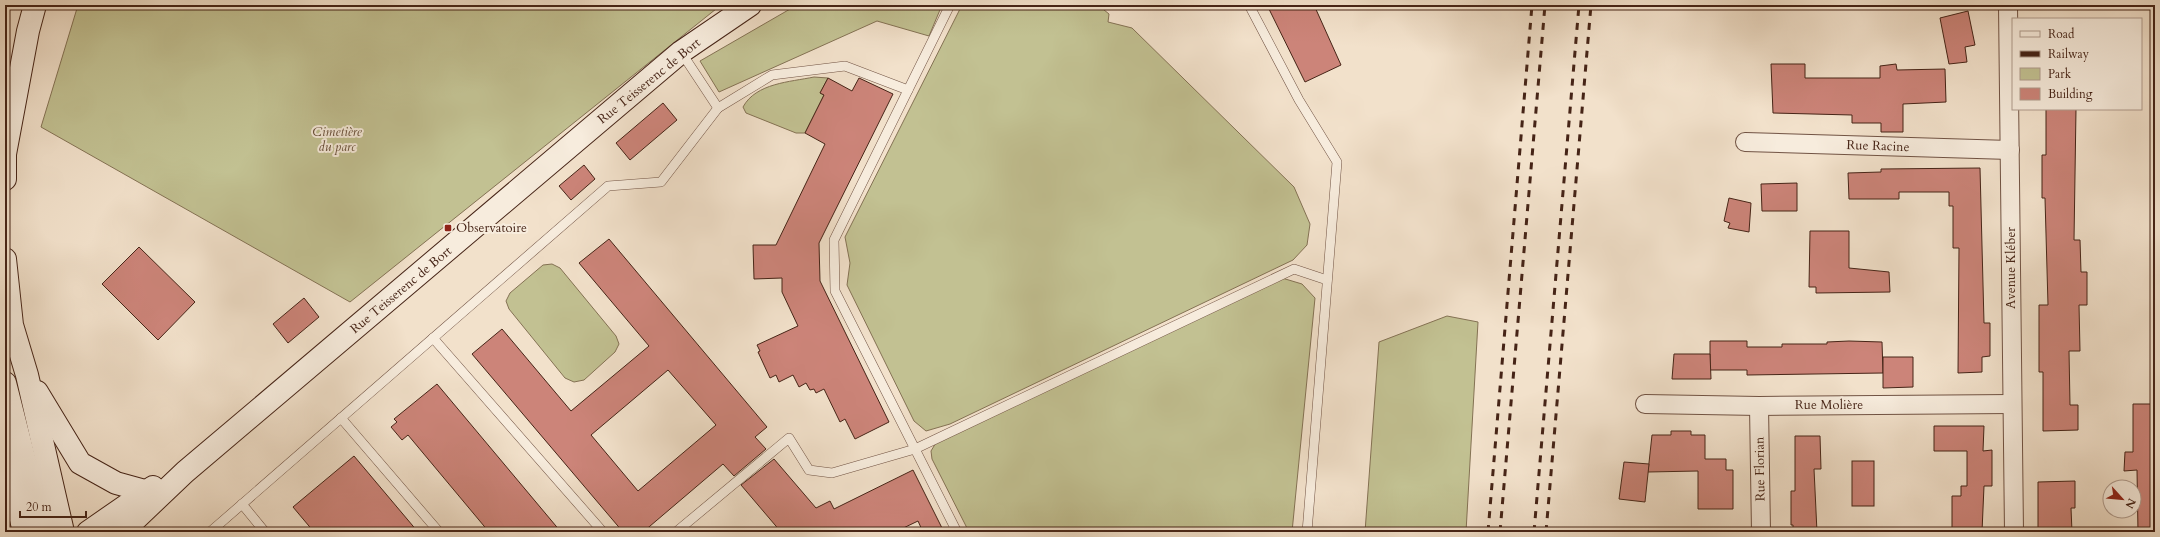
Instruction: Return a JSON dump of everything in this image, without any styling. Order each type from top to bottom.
[{"type":"street","points":[[5,179],[5,154],[28,31],[35,5]]},
{"type":"street","name":"Rue Teisserenc de Bort","points":[[122,532],[185,472],[681,52],[750,5]]},
{"type":"street","name":"Avenue Kléber","points":[[2008,5],[2014,532]]},
{"type":"street","name":"Rue Racine","points":[[1745,142],[2010,150]]},
{"type":"street","points":[[5,259],[12,325],[26,375],[63,532]]},
{"type":"street","points":[[26,375],[80,463],[116,483],[145,491]]},
{"type":"street","points":[[5,383],[43,532]]},
{"type":"street","name":"Rue Molière","points":[[1645,404],[1759,406],[2012,404]]},
{"type":"street","name":"Rue Florian","points":[[1759,406],[1760,532]]},
{"type":"street","points":[[5,452],[19,527]]},
{"type":"street","name":"Rue Teisserenc de Bort","points":[[88,532],[145,491],[185,472]]},
{"type":"lane","points":[[950,5],[834,240],[835,291],[957,532]]},
{"type":"lane","points":[[1249,5],[1300,100],[1337,162],[1308,532]]},
{"type":"lane","points":[[681,52],[718,108]]},
{"type":"lane","points":[[210,532],[608,186],[661,182],[718,108],[772,75],[845,66],[908,90]]},
{"type":"lane","points":[[676,532],[789,438],[809,470],[832,473],[916,449],[1294,269],[1327,280]]},
{"type":"lane","points":[[433,338],[602,532]]},
{"type":"lane","points":[[341,418],[439,532]]},
{"type":"lane","points":[[242,504],[265,532]]},
{"type":"green space","name":"Cimetière du parc","points":[[78,5],[721,5],[350,302],[41,127]]},
{"type":"green space","points":[[797,5],[942,5],[929,36],[877,21],[719,92],[700,61]]},
{"type":"green space","points":[[962,5],[1098,5],[1109,14],[1108,22],[1132,28],[1294,187],[1310,224],[1307,245],[1293,260],[950,424],[926,431],[914,421],[847,285],[850,263],[845,237]]},
{"type":"green space","points":[[814,77],[828,78],[820,93],[824,95],[805,133],[796,133],[746,113],[743,107],[749,99],[765,88],[784,82]]},
{"type":"green space","points":[[552,264],[560,268],[616,336],[619,344],[615,352],[584,380],[574,382],[565,378],[509,309],[506,301],[510,293],[543,265]]},
{"type":"green space","points":[[1282,278],[1302,284],[1315,298],[1292,532],[969,532],[932,459],[931,451],[937,441]]},
{"type":"green space","points":[[1447,316],[1478,322],[1466,532],[1365,532],[1379,342]]},
{"type":"building","points":[[1267,5],[1314,5],[1341,65],[1305,82]]},
{"type":"building","points":[[1968,11],[1975,45],[1965,47],[1967,62],[1949,64],[1940,18]]},
{"type":"building","points":[[1771,64],[1805,64],[1805,78],[1880,78],[1880,66],[1896,64],[1897,70],[1945,69],[1946,102],[1903,104],[1903,132],[1881,132],[1881,123],[1852,123],[1852,115],[1773,113]]},
{"type":"building","points":[[828,78],[852,91],[859,78],[893,94],[819,243],[820,281],[889,422],[855,439],[845,419],[840,422],[824,389],[816,393],[814,389],[810,390],[806,383],[799,387],[793,375],[779,382],[776,375],[770,378],[758,352],[760,351],[757,345],[798,326],[782,292],[782,278],[754,279],[753,245],[776,245],[825,144],[805,133],[824,95],[820,93]]},
{"type":"building","points":[[663,103],[677,120],[630,160],[616,143]]},
{"type":"building","points":[[2046,110],[2076,110],[2074,240],[2080,240],[2081,272],[2087,272],[2087,305],[2079,305],[2080,351],[2069,351],[2070,405],[2078,405],[2078,430],[2043,431],[2043,372],[2039,372],[2039,305],[2048,305],[2045,198],[2042,198],[2042,155],[2046,155]]},
{"type":"building","points":[[584,165],[595,179],[571,200],[559,186]]},
{"type":"building","points":[[1980,168],[1984,323],[1990,323],[1990,356],[1982,357],[1982,372],[1958,373],[1959,248],[1953,248],[1953,206],[1949,206],[1949,192],[1899,192],[1899,199],[1849,199],[1848,173],[1881,172],[1881,169]]},
{"type":"building","points":[[1797,183],[1797,211],[1762,211],[1761,184]]},
{"type":"building","points":[[1729,198],[1751,203],[1749,232],[1728,228],[1730,223],[1724,221]]},
{"type":"building","points":[[1810,231],[1849,231],[1849,268],[1889,272],[1890,292],[1816,293],[1816,287],[1809,287]]},
{"type":"building","points":[[609,239],[767,427],[755,437],[766,449],[734,476],[723,464],[643,532],[623,532],[472,354],[502,329],[571,411],[649,346],[579,263]],"holes":[[[668,370],[716,425],[638,491],[591,435]]]},
{"type":"building","points":[[139,247],[195,302],[158,340],[102,284]]},
{"type":"building","points":[[304,298],[319,317],[288,343],[273,324]]},
{"type":"building","points":[[1710,341],[1747,341],[1747,347],[1782,347],[1782,344],[1827,344],[1827,342],[1849,341],[1882,342],[1883,373],[1747,375],[1747,370],[1710,370]]},
{"type":"building","points":[[1674,354],[1710,354],[1711,379],[1672,379]]},
{"type":"building","points":[[1883,357],[1913,357],[1913,387],[1883,388]]},
{"type":"building","points":[[437,384],[561,532],[489,532],[408,435],[402,440],[391,427],[397,422],[394,419]]},
{"type":"building","points":[[2133,404],[2155,404],[2155,532],[2138,532],[2138,519],[2142,519],[2142,479],[2137,479],[2137,470],[2124,471],[2125,452],[2133,452]]},
{"type":"building","points":[[1934,426],[1984,426],[1983,451],[1992,450],[1992,486],[1984,486],[1982,532],[1952,532],[1952,496],[1961,496],[1961,486],[1967,486],[1967,451],[1934,451]]},
{"type":"building","points":[[1671,431],[1691,431],[1691,435],[1705,435],[1705,459],[1726,459],[1726,470],[1733,470],[1733,509],[1698,509],[1698,471],[1648,472],[1652,435],[1671,435]]},
{"type":"building","points":[[1795,436],[1820,436],[1821,469],[1814,469],[1817,532],[1793,532],[1793,525],[1791,525],[1791,491],[1795,491]]},
{"type":"building","points":[[354,456],[418,532],[314,532],[293,507]]},
{"type":"building","points":[[774,459],[816,508],[830,501],[834,509],[913,470],[944,532],[923,532],[918,521],[895,532],[781,532],[741,485]]},
{"type":"building","points":[[1852,461],[1874,461],[1874,506],[1852,506]]},
{"type":"building","points":[[1624,462],[1649,464],[1645,502],[1619,499]]},
{"type":"building","points":[[2075,481],[2075,508],[2071,508],[2072,532],[2038,532],[2038,482]]},
{"type":"railway","points":[[1488,532],[1532,5]]},
{"type":"railway","points":[[1500,532],[1545,5]]},
{"type":"railway","points":[[1534,532],[1579,5]]},
{"type":"railway","points":[[1546,532],[1591,5]]},
{"type":"place","name":"Observatoire","points":[[448,228]]}]
